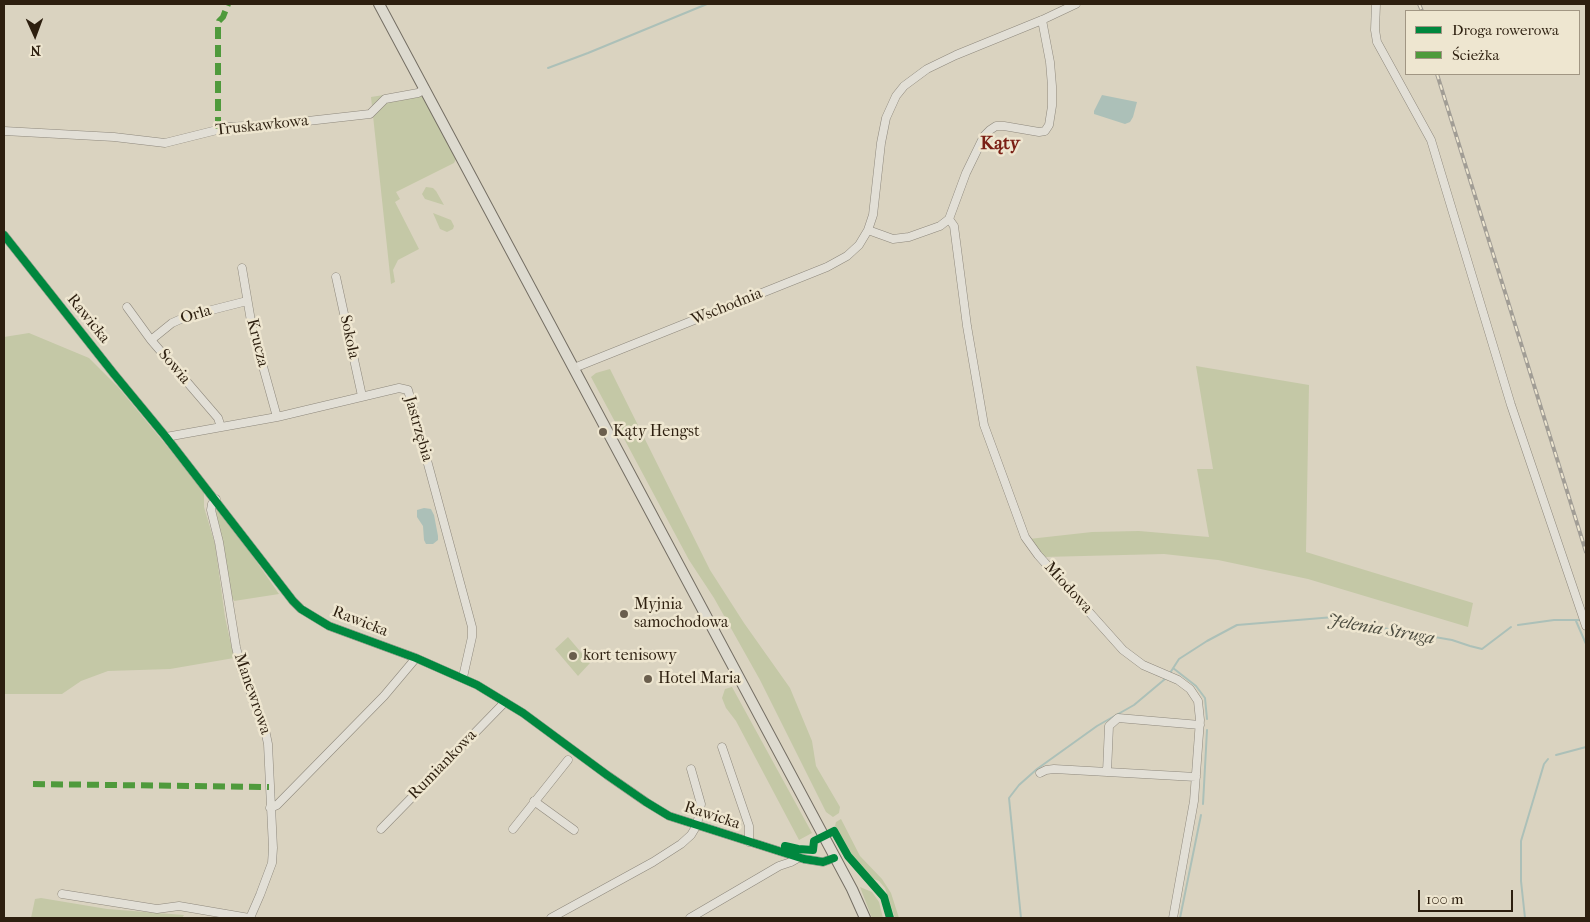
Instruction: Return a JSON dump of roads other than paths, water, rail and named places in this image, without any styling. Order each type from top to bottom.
[{"type":"main road","points":[[379,4],[852,889],[865,918]]},
{"type":"street","points":[[1042,20],[1050,62],[1052,106],[1049,125],[1045,131],[1038,132],[1004,126],[996,126],[990,130],[984,136],[966,173],[949,219],[940,226],[915,236],[902,238],[887,238],[868,230],[873,215],[881,143],[886,118],[896,96],[904,86],[927,69],[956,55],[1076,4]]},
{"type":"street","points":[[1376,4],[1375,30],[1377,42],[1432,140],[1511,405],[1586,626]]},
{"type":"street","name":"Truskawkowa","points":[[4,131],[114,137],[165,143],[229,127],[280,124],[370,114],[385,100],[418,93],[424,89]]},
{"type":"street","name":"Miodowa","points":[[949,219],[954,226],[984,425],[1025,537],[1038,555],[1124,650],[1143,664],[1178,680],[1190,689],[1198,701],[1200,725],[1194,801],[1173,918]]},
{"type":"street","name":"Wschodnia","points":[[574,368],[832,266],[859,245],[868,230]]},
{"type":"street","name":"Rawicka","points":[[4,235],[216,499],[293,602],[301,609],[329,626],[416,658],[463,678],[505,702],[646,802],[669,816],[798,858],[818,862],[834,858]]},
{"type":"street","name":"Krucza","points":[[242,268],[252,328],[277,417]]},
{"type":"street","name":"Sokola","points":[[336,277],[362,396]]},
{"type":"street","name":"Orla","points":[[152,340],[172,323],[188,316],[247,301]]},
{"type":"street","name":"Sowia","points":[[127,307],[152,340],[218,418],[221,427]]},
{"type":"street","name":"Jastrzębia","points":[[166,436],[277,417],[399,388],[408,390],[472,627],[472,637],[463,678]]},
{"type":"street","name":"Manewrowa","points":[[216,499],[212,504],[211,510],[236,647],[241,668],[266,733],[273,848],[272,863],[249,918]]},
{"type":"street","points":[[270,808],[277,805],[370,710],[416,658]]},
{"type":"street","name":"Rumiankowa","points":[[381,829],[505,702]]},
{"type":"street","points":[[1106,772],[1109,726],[1118,718],[1200,725]]},
{"type":"street","points":[[722,747],[749,826],[749,842]]},
{"type":"street","points":[[512,829],[568,760]]},
{"type":"street","points":[[551,918],[654,862],[691,835],[697,825],[701,804],[691,769]]},
{"type":"street","points":[[1040,773],[1054,769],[1196,777]]},
{"type":"street","points":[[534,801],[574,830]]},
{"type":"street","points":[[690,918],[779,866],[798,858]]},
{"type":"street","points":[[62,894],[156,909],[179,906],[249,918]]},
{"type":"waterway","points":[[548,68],[707,4]]},
{"type":"waterway","name":"Jelenia Struga","points":[[1170,673],[1179,659],[1237,625],[1334,617],[1371,626],[1452,640],[1482,649],[1511,627]]},
{"type":"waterway","name":"Jelenia Struga","points":[[1518,625],[1554,620],[1581,620]]},
{"type":"waterway","points":[[1576,621],[1586,644]]},
{"type":"waterway","points":[[1173,668],[1196,686],[1205,698],[1207,719]]},
{"type":"waterway","name":"Jelenia Struga","points":[[1021,918],[1009,798],[1019,785],[1037,769],[1097,726],[1134,705],[1165,679]]},
{"type":"waterway","points":[[1203,804],[1207,730]]},
{"type":"waterway","points":[[1556,755],[1586,747]]},
{"type":"waterway","points":[[1525,918],[1521,881],[1521,841],[1544,764],[1548,759]]},
{"type":"waterway","points":[[1180,918],[1201,815]]},
{"type":"railway","points":[[1419,4],[1422,10]]},
{"type":"railway","points":[[1437,75],[1586,552]]},
{"type":"place","name":"Kąty Hengst","points":[[603,432]]},
{"type":"place","name":"Myjnia samochodowa","points":[[624,614]]},
{"type":"place","name":"kort tenisowy","points":[[573,656]]},
{"type":"place","name":"Hotel Maria","points":[[648,679]]},
{"type":"district","name":"Kąty","points":[[1000,144]]}]
